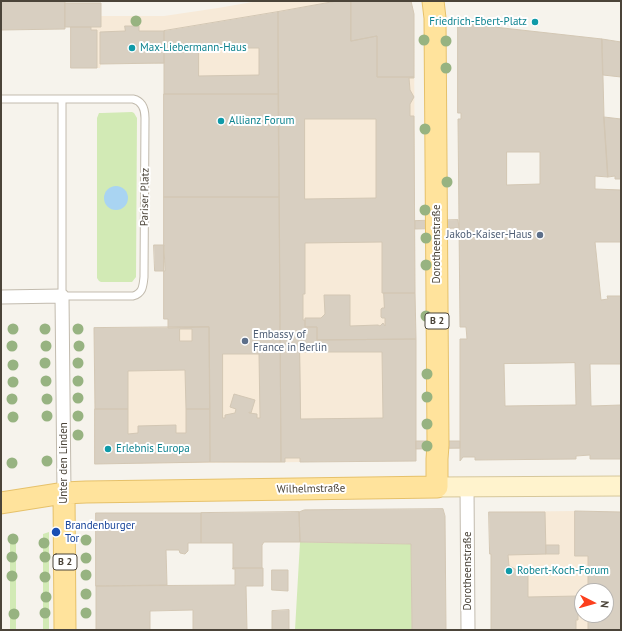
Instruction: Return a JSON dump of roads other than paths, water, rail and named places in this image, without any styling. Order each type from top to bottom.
[{"type":"main road","name":"Dorotheenstraße","points":[[433,1],[435,18],[438,438],[437,487]]},
{"type":"main road","name":"Wilhelmstraße","points":[[1,504],[64,493],[103,491],[437,487]]},
{"type":"main road","name":"Unter den Linden","points":[[64,493],[65,630]]},
{"type":"street","name":"Pariser Platz","points":[[1,297],[62,296]]},
{"type":"street","name":"Unter den Linden","points":[[62,296],[64,493]]},
{"type":"street","name":"Wilhelmstraße","points":[[437,487],[621,486]]},
{"type":"street","name":"Dorotheenstraße","points":[[467,488],[468,630]]},
{"type":"lane","name":"Pariser Platz","points":[[1,99],[136,99],[144,108],[145,202],[144,277],[142,290],[137,295],[133,296],[62,296]]},
{"type":"lane","points":[[62,99],[62,296]]},
{"type":"water","points":[[116,186],[124,190],[128,198],[124,206],[116,210],[108,206],[104,198],[108,190]]},
{"type":"place","name":"Friedrich-Ebert-Platz","points":[[535,22]]},
{"type":"place","name":"Max-Liebermann-Haus","points":[[132,48]]},
{"type":"place","name":"Allianz Forum","points":[[221,121]]},
{"type":"place","name":"Jakob-Kaiser-Haus","points":[[540,235]]},
{"type":"place","name":"Embassy of France in Berlin","points":[[245,341]]},
{"type":"place","name":"Erlebnis Europa","points":[[108,449]]},
{"type":"place","name":"Brandenburger Tor","points":[[56,532]]},
{"type":"place","name":"Robert-Koch-Forum","points":[[509,571]]}]
